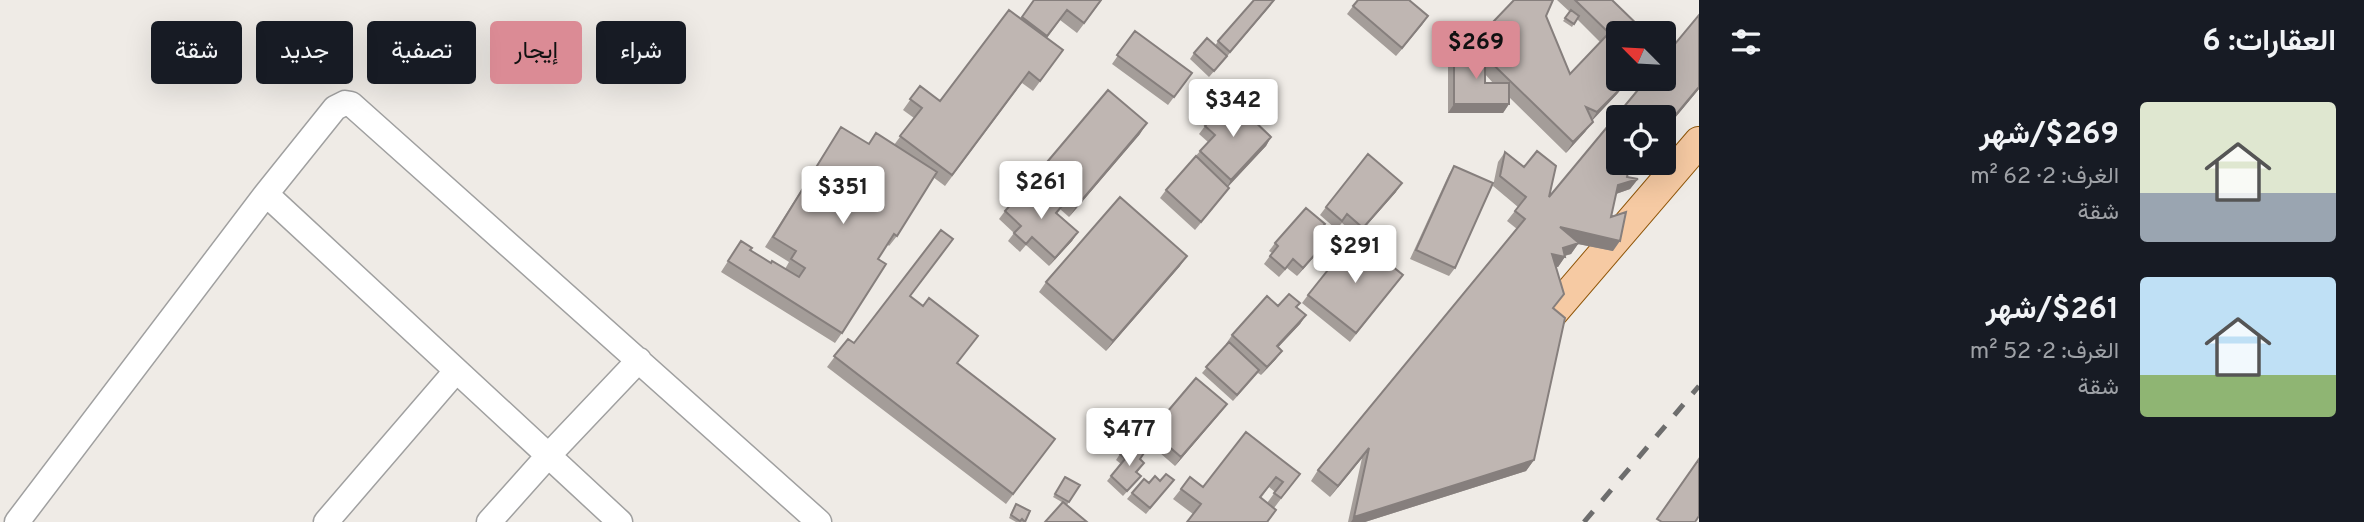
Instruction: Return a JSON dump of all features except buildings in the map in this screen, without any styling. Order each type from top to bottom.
[{"type":"main road","points":[[1516,355],[1699,142]]},
{"type":"street","points":[[18,522],[266,194],[335,108],[345,103],[351,104],[819,522]]},
{"type":"street","points":[[266,194],[620,522]]},
{"type":"street","points":[[489,522],[639,360]]},
{"type":"street","points":[[326,522],[456,371]]},
{"type":"railway","points":[[1584,522],[1699,386]]}]
